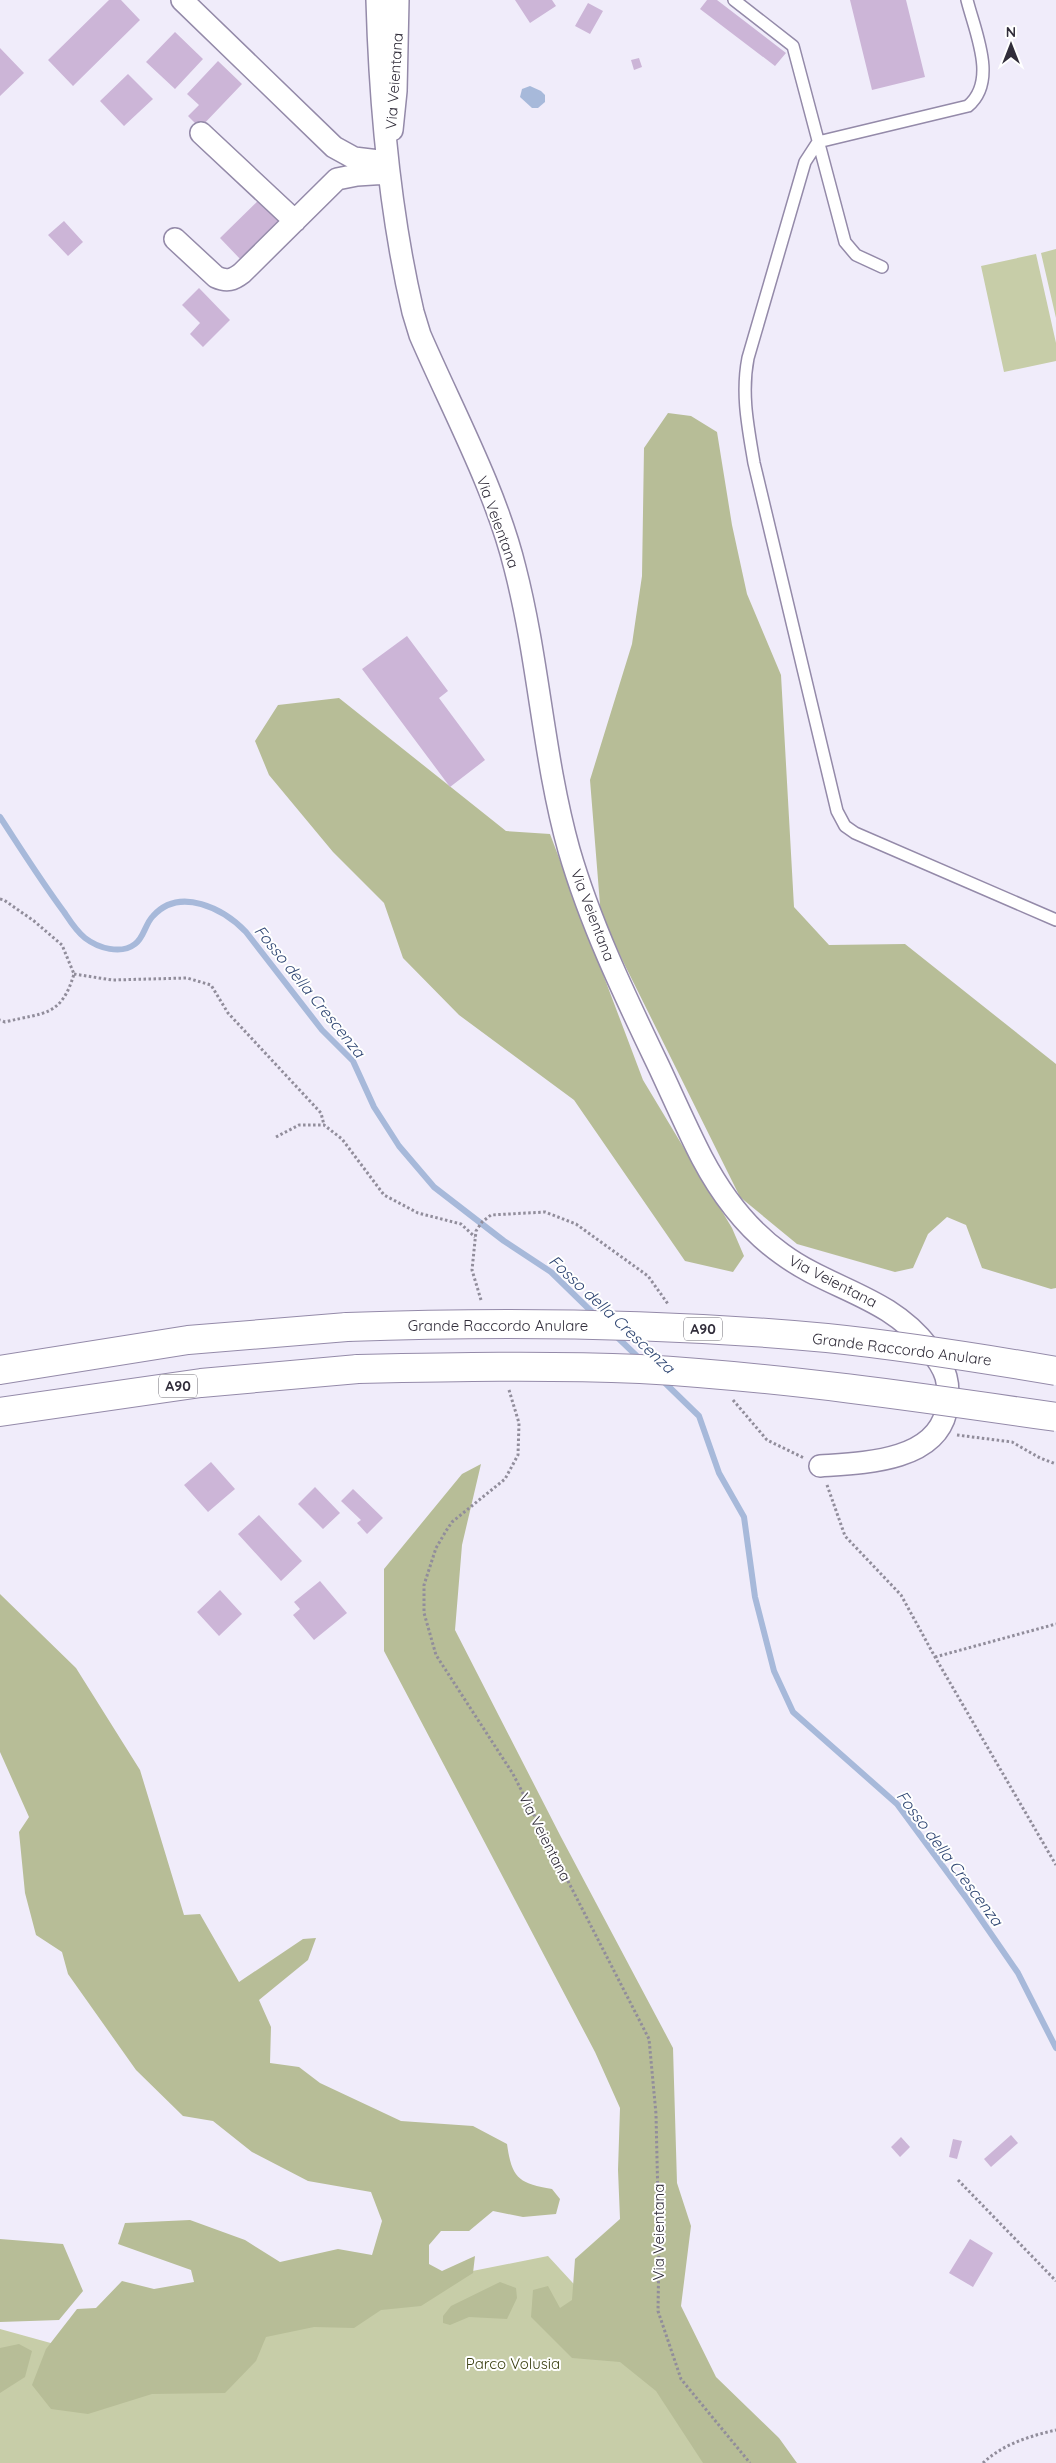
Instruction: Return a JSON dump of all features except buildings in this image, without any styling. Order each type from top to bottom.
[{"type":"highway","name":"Grande Raccordo Anulare","points":[[0,1370],[188,1340],[347,1327],[511,1323],[695,1328],[837,1339],[1056,1371]]},
{"type":"highway","name":"A90","points":[[0,1412],[201,1383],[358,1370],[532,1366],[689,1372],[846,1388],[1056,1418]]},
{"type":"street","points":[[182,0],[334,147],[354,158],[388,167]]},
{"type":"street","name":"Via Veientana","points":[[377,0],[380,98],[388,167],[413,312],[420,335],[492,499],[511,552],[528,622],[560,817],[578,878],[618,978],[706,1165],[745,1220],[770,1246],[790,1260],[891,1312],[920,1337],[936,1357],[946,1376],[948,1388],[945,1416],[938,1432]]},
{"type":"street","name":"Via Veientana","points":[[388,167],[396,101],[398,0]]},
{"type":"street","points":[[201,133],[295,221]]},
{"type":"street","points":[[175,239],[216,278],[224,280],[234,279],[242,274],[337,179],[388,167]]},
{"type":"street","points":[[820,1466],[887,1458],[917,1448],[938,1432]]},
{"type":"lane","points":[[734,0],[793,46],[845,242],[856,256],[882,267]]},
{"type":"lane","points":[[967,0],[981,55],[983,83],[977,98],[968,106],[818,142],[805,162],[748,358],[744,389],[754,463],[837,811],[845,826],[855,833],[1056,920]]},
{"type":"path","points":[[0,899],[34,920],[62,945],[74,974],[68,994],[55,1010],[5,1022],[0,1020]]},
{"type":"path","points":[[74,974],[112,980],[187,978],[211,985],[228,1014],[321,1113],[324,1125]]},
{"type":"path","points":[[276,1137],[299,1125],[324,1125],[342,1139],[384,1195],[418,1213],[461,1224],[475,1238]]},
{"type":"path","points":[[484,1307],[472,1270],[476,1231],[482,1222],[492,1215]]},
{"type":"path","name":"Via Veientana","points":[[509,1389],[519,1423],[518,1455],[505,1479],[452,1522],[436,1548],[424,1585],[424,1613],[428,1636],[436,1655],[513,1774],[649,2039],[656,2114],[659,2246],[658,2311],[681,2379],[750,2463]]},
{"type":"path","points":[[938,1432],[1012,1442],[1040,1458],[1056,1464]]},
{"type":"path","points":[[820,1466],[845,1536],[902,1595],[934,1657],[1056,1865]]},
{"type":"path","points":[[934,1657],[1056,1624]]},
{"type":"path","points":[[958,2180],[1056,2281]]},
{"type":"path","points":[[983,2463],[994,2452],[1029,2436],[1056,2430]]},
{"type":"green space","points":[[1056,249],[1056,318],[1041,253]]},
{"type":"green space","points":[[1036,254],[1056,343],[1056,361],[1004,372],[981,266]]},
{"type":"green space","points":[[668,413],[691,416],[717,432],[732,525],[747,594],[781,675],[794,907],[829,945],[905,944],[1056,1064],[1056,1288],[1051,1289],[982,1268],[966,1225],[947,1217],[928,1234],[913,1268],[895,1272],[797,1244],[740,1197],[601,917],[590,780],[632,644],[642,576],[644,448]]},
{"type":"green space","points":[[339,698],[506,831],[550,834],[643,1080],[732,1228],[744,1256],[733,1272],[685,1261],[574,1100],[459,1015],[403,958],[384,903],[333,852],[269,775],[255,741],[278,705]]},
{"type":"green space","points":[[481,1464],[462,1545],[455,1630],[561,1837],[673,2048],[677,2183],[691,2226],[681,2306],[716,2377],[779,2438],[797,2463],[703,2463],[656,2391],[620,2362],[572,2358],[531,2317],[533,2290],[548,2286],[560,2308],[572,2300],[575,2259],[620,2219],[618,2170],[620,2108],[595,2052],[384,1651],[384,1569],[462,1474]]},
{"type":"green space","points":[[0,1594],[76,1668],[140,1770],[184,1915],[200,1914],[239,1982],[303,1939],[316,1938],[308,1960],[259,2000],[271,2027],[270,2063],[299,2067],[320,2083],[401,2121],[473,2126],[507,2144],[512,2165],[519,2177],[532,2184],[552,2189],[560,2199],[556,2214],[523,2217],[493,2211],[469,2231],[441,2231],[429,2245],[429,2264],[442,2271],[475,2256],[473,2273],[421,2306],[381,2310],[354,2328],[314,2327],[266,2337],[256,2361],[225,2393],[152,2394],[88,2414],[51,2409],[32,2385],[46,2349],[77,2309],[96,2308],[122,2281],[154,2289],[194,2282],[191,2270],[118,2244],[125,2223],[190,2220],[245,2240],[280,2262],[338,2249],[372,2255],[382,2221],[371,2192],[308,2181],[252,2152],[213,2121],[183,2116],[136,2070],[68,1974],[62,1952],[36,1935],[25,1893],[19,1832],[29,1817],[0,1752]]},
{"type":"green space","points":[[0,2239],[63,2244],[83,2291],[59,2320],[0,2322]]},
{"type":"green space","name":"Parco Volusia","points":[[548,2256],[642,2358],[708,2463],[0,2463],[0,2329],[76,2350]]},
{"type":"green space","points":[[500,2282],[516,2288],[517,2298],[507,2319],[469,2317],[450,2325],[443,2323],[443,2316],[451,2306]]},
{"type":"green space","points":[[19,2344],[32,2351],[25,2377],[0,2393],[0,2348]]},
{"type":"water","points":[[530,86],[545,95],[545,102],[538,108],[532,108],[520,97],[522,89]]},
{"type":"waterway","name":"Fosso della Crescenza","points":[[0,817],[73,926],[85,938],[96,945],[116,950],[135,944],[153,916],[164,907],[176,903],[201,904],[214,909],[237,923],[322,1030],[353,1061],[374,1107],[399,1146],[434,1187],[504,1241],[551,1272],[595,1315]]},
{"type":"waterway","name":"Fosso della Crescenza","points":[[615,1335],[642,1361]]},
{"type":"waterway","name":"Fosso della Crescenza","points":[[662,1380],[699,1416],[719,1473],[744,1517],[755,1597],[774,1671],[793,1712],[897,1804],[967,1899],[1018,1973],[1056,2048]]}]
